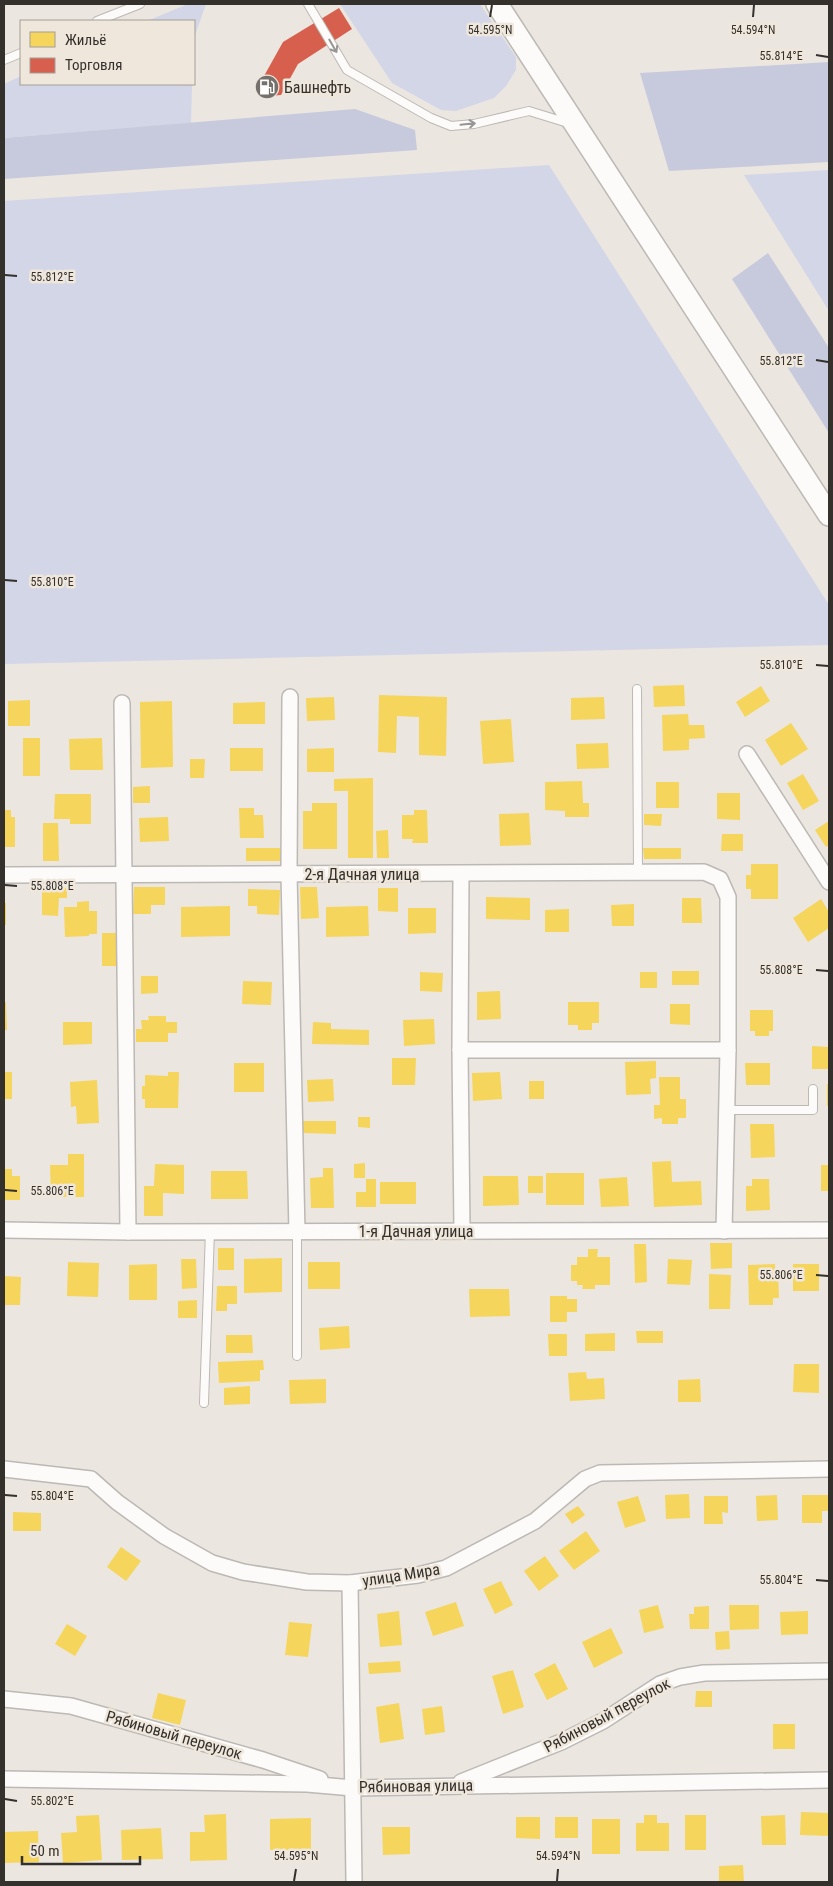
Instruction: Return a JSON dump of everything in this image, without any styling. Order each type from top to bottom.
[{"type":"main road","points":[[488,4],[571,125],[829,514]]},
{"type":"main road","points":[[497,4],[571,125]]},
{"type":"street","points":[[290,697],[289,874],[297,1232]]},
{"type":"street","points":[[122,703],[128,1232]]},
{"type":"street","points":[[748,754],[829,882]]},
{"type":"street","name":"2-я Дачная улица","points":[[4,875],[704,872],[720,879],[728,897],[728,1050]]},
{"type":"street","points":[[461,874],[462,1230]]},
{"type":"street","points":[[460,1050],[728,1050],[724,1231]]},
{"type":"street","name":"1-я Дачная улица","points":[[4,1230],[128,1232],[829,1230]]},
{"type":"street","name":"улица Мира","points":[[4,1470],[91,1480],[117,1502],[164,1536],[212,1563],[242,1572],[307,1582],[350,1583],[418,1576],[446,1568],[535,1521],[585,1479],[600,1473],[829,1469]]},
{"type":"street","points":[[350,1583],[346,1787],[354,1882]]},
{"type":"street","name":"Рябиновый переулок","points":[[450,1786],[561,1742],[603,1721],[660,1684],[680,1677],[704,1673],[829,1671]]},
{"type":"street","name":"Рябиновый переулок","points":[[4,1699],[71,1706],[264,1760],[346,1787]]},
{"type":"street","name":"Рябиновая улица","points":[[4,1780],[307,1784],[346,1787],[829,1780]]},
{"type":"lane","points":[[100,20],[140,4]]},
{"type":"lane","points":[[308,4],[347,70],[431,118],[451,126],[474,124],[529,111],[571,125]]},
{"type":"lane","points":[[4,60],[20,53]]},
{"type":"lane","points":[[637,690],[638,873]]},
{"type":"lane","points":[[727,1110],[813,1110],[813,1089]]},
{"type":"lane","points":[[204,1403],[210,1231]]},
{"type":"lane","points":[[297,1232],[297,1356]]},
{"type":"shaded area","points":[[188,4],[206,4],[195,35],[195,20],[149,20]]},
{"type":"shaded area","points":[[340,4],[480,4],[516,57],[516,70],[506,86],[494,98],[456,111],[441,110],[392,83]]},
{"type":"shaded area","points":[[829,62],[829,162],[669,171],[640,73]]},
{"type":"shaded area","points":[[20,76],[20,85],[192,85],[191,123],[4,138],[4,84]]},
{"type":"shaded area","points":[[355,109],[415,130],[417,150],[4,179],[4,138]]},
{"type":"shaded area","points":[[549,165],[829,605],[829,645],[4,664],[4,201]]},
{"type":"shaded area","points":[[829,170],[829,311],[744,175]]},
{"type":"shaded area","points":[[768,253],[829,348],[829,433],[732,279]]},
{"type":"building: Жильё","points":[[684,685],[685,706],[654,707],[653,686]]},
{"type":"building: Жильё","points":[[761,686],[770,701],[745,717],[736,702]]},
{"type":"building: Жильё","points":[[379,695],[447,697],[446,756],[419,755],[419,717],[397,716],[396,753],[378,752]]},
{"type":"building: Жильё","points":[[334,697],[335,720],[307,721],[306,698]]},
{"type":"building: Жильё","points":[[604,697],[605,719],[571,720],[571,698]]},
{"type":"building: Жильё","points":[[30,700],[30,726],[8,726],[8,701]]},
{"type":"building: Жильё","points":[[172,701],[173,767],[141,768],[140,702]]},
{"type":"building: Жильё","points":[[265,702],[265,724],[233,724],[233,703]]},
{"type":"building: Жильё","points":[[688,714],[689,725],[704,725],[705,738],[689,739],[689,750],[663,751],[662,715]]},
{"type":"building: Жильё","points":[[511,719],[514,762],[483,764],[480,721]]},
{"type":"building: Жильё","points":[[791,723],[808,749],[781,766],[765,740]]},
{"type":"building: Жильё","points":[[23,738],[40,738],[40,776],[23,776]]},
{"type":"building: Жильё","points":[[102,738],[103,770],[70,770],[69,739]]},
{"type":"building: Жильё","points":[[608,743],[609,768],[577,769],[576,744]]},
{"type":"building: Жильё","points":[[230,748],[263,748],[263,771],[230,771]]},
{"type":"building: Жильё","points":[[334,748],[334,772],[307,772],[307,749]]},
{"type":"building: Жильё","points":[[190,759],[205,759],[204,778],[190,778]]},
{"type":"building: Жильё","points":[[803,774],[819,801],[803,810],[787,783]]},
{"type":"building: Жильё","points":[[373,778],[373,858],[348,858],[348,791],[334,791],[334,779]]},
{"type":"building: Жильё","points":[[582,781],[583,803],[589,803],[589,817],[565,817],[565,811],[545,810],[545,782]]},
{"type":"building: Жильё","points":[[656,782],[679,782],[679,808],[656,808]]},
{"type":"building: Жильё","points":[[150,786],[150,803],[133,803],[133,787]]},
{"type":"building: Жильё","points":[[717,793],[740,793],[740,820],[717,819]]},
{"type":"building: Жильё","points":[[55,794],[91,794],[91,824],[70,824],[70,819],[54,819]]},
{"type":"building: Жильё","points":[[312,803],[337,803],[337,849],[303,849],[303,811],[312,811]]},
{"type":"building: Жильё","points":[[239,808],[254,808],[254,815],[263,815],[264,838],[240,838]]},
{"type":"building: Жильё","points":[[4,810],[11,810],[11,817],[15,817],[15,847],[4,847]]},
{"type":"building: Жильё","points":[[414,810],[427,810],[428,843],[412,843],[413,839],[402,839],[402,815],[414,815]]},
{"type":"building: Жильё","points":[[529,813],[531,845],[500,846],[499,814]]},
{"type":"building: Жильё","points":[[644,814],[662,814],[661,826],[644,825]]},
{"type":"building: Жильё","points":[[168,817],[169,841],[140,842],[139,818]]},
{"type":"building: Жильё","points":[[829,821],[829,845],[826,847],[815,830]]},
{"type":"building: Жильё","points":[[43,823],[58,823],[59,861],[43,861]]},
{"type":"building: Жильё","points":[[388,830],[389,858],[377,858],[376,831]]},
{"type":"building: Жильё","points":[[722,834],[743,834],[743,851],[721,851]]},
{"type":"building: Жильё","points":[[246,848],[280,848],[280,861],[246,861]]},
{"type":"building: Жильё","points":[[643,848],[681,848],[681,859],[644,859]]},
{"type":"building: Жильё","points":[[751,864],[778,864],[778,899],[751,899],[751,889],[746,889],[746,875],[751,875]]},
{"type":"building: Жильё","points":[[42,887],[67,888],[67,898],[59,898],[58,916],[42,915]]},
{"type":"building: Жильё","points":[[134,887],[165,887],[165,905],[151,905],[151,914],[133,914]]},
{"type":"building: Жильё","points":[[300,887],[317,887],[319,918],[301,919]]},
{"type":"building: Жильё","points":[[378,888],[398,888],[398,912],[378,911]]},
{"type":"building: Жильё","points":[[248,889],[280,890],[279,915],[257,914],[257,906],[248,906]]},
{"type":"building: Жильё","points":[[486,897],[530,898],[530,920],[486,919]]},
{"type":"building: Жильё","points":[[682,898],[701,898],[702,923],[682,923]]},
{"type":"building: Жильё","points":[[821,899],[829,912],[829,928],[808,942],[793,918]]},
{"type":"building: Жильё","points":[[89,901],[89,911],[97,911],[97,934],[65,937],[64,907],[77,907],[77,902]]},
{"type":"building: Жильё","points":[[4,903],[6,903],[6,925],[4,925]]},
{"type":"building: Жильё","points":[[634,904],[634,926],[612,926],[611,905]]},
{"type":"building: Жильё","points":[[230,906],[230,936],[181,937],[181,907]]},
{"type":"building: Жильё","points":[[368,906],[369,936],[326,937],[326,907]]},
{"type":"building: Жильё","points":[[408,908],[436,908],[436,933],[408,934]]},
{"type":"building: Жильё","points":[[569,909],[569,932],[545,932],[545,910]]},
{"type":"building: Жильё","points":[[102,933],[117,933],[117,966],[102,966]]},
{"type":"building: Жильё","points":[[672,971],[699,971],[699,985],[672,985]]},
{"type":"building: Жильё","points":[[420,972],[443,973],[442,992],[420,991]]},
{"type":"building: Жильё","points":[[640,972],[657,972],[657,988],[640,988]]},
{"type":"building: Жильё","points":[[141,976],[158,976],[158,993],[141,994]]},
{"type":"building: Жильё","points":[[243,981],[272,982],[271,1005],[242,1004]]},
{"type":"building: Жильё","points":[[500,991],[501,1019],[477,1020],[477,992]]},
{"type":"building: Жильё","points":[[4,1002],[6,1002],[7,1030],[4,1030]]},
{"type":"building: Жильё","points":[[568,1002],[599,1002],[599,1023],[592,1023],[592,1030],[578,1030],[578,1025],[568,1025]]},
{"type":"building: Жильё","points":[[670,1004],[690,1004],[690,1025],[670,1024]]},
{"type":"building: Жильё","points":[[750,1010],[773,1010],[773,1031],[769,1031],[769,1036],[755,1036],[755,1031],[750,1031]]},
{"type":"building: Жильё","points":[[148,1016],[166,1016],[166,1022],[177,1022],[177,1033],[168,1033],[168,1042],[136,1042],[136,1029],[142,1029],[141,1020],[149,1020]]},
{"type":"building: Жильё","points":[[434,1019],[435,1044],[404,1046],[403,1020]]},
{"type":"building: Жильё","points":[[63,1022],[92,1022],[92,1044],[63,1045]]},
{"type":"building: Жильё","points":[[313,1022],[331,1023],[331,1029],[369,1030],[369,1045],[312,1044]]},
{"type":"building: Жильё","points":[[812,1046],[829,1047],[829,1069],[812,1069]]},
{"type":"building: Жильё","points":[[392,1058],[416,1058],[415,1085],[392,1085]]},
{"type":"building: Жильё","points":[[656,1061],[656,1078],[650,1079],[651,1094],[626,1095],[625,1062]]},
{"type":"building: Жильё","points":[[234,1063],[264,1063],[264,1092],[234,1092]]},
{"type":"building: Жильё","points":[[745,1063],[770,1063],[770,1085],[746,1085]]},
{"type":"building: Жильё","points":[[4,1072],[12,1072],[12,1099],[4,1099]]},
{"type":"building: Жильё","points":[[168,1072],[179,1072],[178,1108],[145,1108],[145,1099],[142,1099],[142,1086],[145,1086],[145,1075],[168,1076]]},
{"type":"building: Жильё","points":[[500,1072],[502,1099],[473,1101],[472,1073]]},
{"type":"building: Жильё","points":[[659,1077],[680,1077],[680,1099],[686,1099],[686,1118],[678,1118],[678,1124],[662,1124],[662,1118],[654,1119],[654,1105],[660,1105]]},
{"type":"building: Жильё","points":[[333,1079],[334,1101],[308,1102],[307,1080]]},
{"type":"building: Жильё","points":[[97,1080],[99,1123],[77,1124],[76,1106],[71,1107],[70,1082]]},
{"type":"building: Жильё","points":[[529,1081],[544,1081],[544,1099],[529,1099]]},
{"type":"building: Жильё","points":[[827,1084],[829,1084],[829,1106],[827,1106]]},
{"type":"building: Жильё","points":[[358,1117],[370,1117],[370,1128],[358,1127]]},
{"type":"building: Жильё","points":[[303,1121],[336,1121],[336,1134],[303,1133]]},
{"type":"building: Жильё","points":[[750,1124],[774,1124],[775,1157],[751,1158]]},
{"type":"building: Жильё","points":[[68,1154],[84,1154],[84,1197],[51,1197],[50,1165],[68,1165]]},
{"type":"building: Жильё","points":[[671,1161],[672,1182],[701,1181],[702,1205],[654,1207],[652,1162]]},
{"type":"building: Жильё","points":[[365,1163],[365,1178],[354,1178],[354,1164]]},
{"type":"building: Жильё","points":[[155,1164],[184,1165],[184,1194],[163,1193],[163,1216],[144,1216],[144,1186],[154,1186]]},
{"type":"building: Жильё","points":[[821,1165],[829,1165],[829,1191],[821,1191]]},
{"type":"building: Жильё","points":[[323,1168],[333,1168],[334,1208],[311,1208],[310,1178],[323,1177]]},
{"type":"building: Жильё","points":[[4,1169],[12,1169],[12,1176],[20,1176],[20,1200],[4,1200]]},
{"type":"building: Жильё","points":[[211,1171],[247,1171],[248,1199],[211,1199]]},
{"type":"building: Жильё","points":[[546,1173],[584,1173],[584,1205],[546,1205]]},
{"type":"building: Жильё","points":[[483,1176],[518,1176],[519,1205],[483,1206]]},
{"type":"building: Жильё","points":[[528,1176],[543,1176],[543,1193],[528,1193]]},
{"type":"building: Жильё","points":[[627,1177],[629,1206],[601,1207],[599,1179]]},
{"type":"building: Жильё","points":[[366,1179],[376,1179],[376,1207],[356,1207],[356,1192],[366,1192]]},
{"type":"building: Жильё","points":[[752,1179],[769,1179],[770,1210],[746,1211],[746,1186],[752,1186]]},
{"type":"building: Жильё","points":[[380,1182],[416,1182],[416,1204],[380,1204]]},
{"type":"building: Жильё","points":[[710,1243],[732,1243],[732,1268],[711,1269]]},
{"type":"building: Жильё","points":[[634,1244],[646,1244],[647,1282],[635,1283]]},
{"type":"building: Жильё","points":[[218,1248],[234,1248],[234,1270],[218,1270]]},
{"type":"building: Жильё","points":[[588,1249],[598,1249],[597,1257],[610,1257],[610,1285],[595,1285],[595,1289],[582,1289],[583,1285],[577,1285],[577,1281],[571,1281],[571,1265],[577,1265],[577,1257],[588,1257]]},
{"type":"building: Жильё","points":[[282,1258],[282,1292],[244,1293],[244,1259]]},
{"type":"building: Жильё","points":[[181,1259],[196,1259],[197,1288],[182,1289]]},
{"type":"building: Жильё","points":[[668,1259],[692,1260],[690,1285],[667,1284]]},
{"type":"building: Жильё","points":[[68,1262],[99,1263],[98,1297],[67,1296]]},
{"type":"building: Жильё","points":[[308,1262],[340,1262],[340,1289],[308,1289]]},
{"type":"building: Жильё","points":[[157,1264],[157,1300],[129,1300],[129,1265]]},
{"type":"building: Жильё","points":[[775,1264],[775,1271],[778,1270],[779,1298],[773,1298],[773,1305],[749,1305],[748,1265]]},
{"type":"building: Жильё","points":[[793,1264],[819,1264],[819,1291],[793,1291]]},
{"type":"building: Жильё","points":[[709,1274],[731,1275],[730,1309],[709,1309]]},
{"type":"building: Жильё","points":[[4,1276],[21,1277],[20,1305],[4,1305]]},
{"type":"building: Жильё","points":[[217,1286],[237,1286],[237,1304],[227,1304],[227,1311],[216,1311]]},
{"type":"building: Жильё","points":[[469,1289],[509,1289],[510,1316],[470,1317]]},
{"type":"building: Жильё","points":[[550,1296],[567,1296],[567,1299],[577,1299],[577,1312],[567,1312],[567,1322],[550,1322]]},
{"type":"building: Жильё","points":[[197,1300],[197,1318],[178,1318],[178,1301]]},
{"type":"building: Жильё","points":[[349,1326],[350,1348],[320,1350],[319,1328]]},
{"type":"building: Жильё","points":[[636,1331],[663,1331],[663,1343],[637,1343]]},
{"type":"building: Жильё","points":[[615,1333],[615,1351],[585,1351],[585,1334]]},
{"type":"building: Жильё","points":[[548,1334],[567,1334],[567,1356],[549,1356]]},
{"type":"building: Жильё","points":[[226,1335],[252,1335],[253,1353],[226,1353]]},
{"type":"building: Жильё","points":[[263,1360],[264,1370],[260,1370],[260,1381],[219,1383],[218,1362]]},
{"type":"building: Жильё","points":[[794,1364],[819,1364],[819,1393],[793,1392]]},
{"type":"building: Жильё","points":[[586,1372],[587,1379],[604,1378],[605,1399],[570,1401],[568,1373]]},
{"type":"building: Жильё","points":[[326,1379],[326,1403],[290,1404],[289,1380]]},
{"type":"building: Жильё","points":[[700,1379],[701,1402],[678,1402],[678,1380]]},
{"type":"building: Жильё","points":[[250,1386],[250,1404],[224,1405],[224,1388]]},
{"type":"building: Жильё","points":[[689,1494],[690,1518],[666,1519],[665,1495]]},
{"type":"building: Жильё","points":[[777,1495],[778,1520],[757,1521],[756,1496]]},
{"type":"building: Жильё","points":[[802,1495],[828,1495],[828,1511],[822,1511],[822,1523],[802,1523]]},
{"type":"building: Жильё","points":[[638,1496],[646,1521],[625,1528],[617,1502]]},
{"type":"building: Жильё","points":[[704,1496],[728,1496],[728,1513],[722,1512],[723,1524],[704,1524]]},
{"type":"building: Жильё","points":[[578,1506],[585,1515],[572,1524],[565,1514]]},
{"type":"building: Жильё","points":[[13,1512],[41,1513],[41,1531],[13,1531]]},
{"type":"building: Жильё","points":[[586,1531],[600,1551],[574,1570],[559,1551]]},
{"type":"building: Жильё","points":[[121,1547],[141,1561],[126,1581],[107,1567]]},
{"type":"building: Жильё","points":[[545,1556],[559,1576],[539,1591],[524,1571]]},
{"type":"building: Жильё","points":[[501,1581],[513,1605],[495,1614],[483,1589]]},
{"type":"building: Жильё","points":[[456,1602],[464,1626],[433,1636],[425,1612]]},
{"type":"building: Жильё","points":[[658,1605],[664,1628],[644,1633],[639,1610]]},
{"type":"building: Жильё","points":[[729,1605],[759,1605],[759,1629],[730,1630]]},
{"type":"building: Жильё","points":[[709,1606],[709,1629],[690,1629],[689,1614],[694,1614],[694,1607]]},
{"type":"building: Жильё","points":[[399,1611],[402,1645],[380,1647],[377,1614]]},
{"type":"building: Жильё","points":[[808,1611],[808,1634],[781,1635],[780,1612]]},
{"type":"building: Жильё","points":[[289,1622],[312,1624],[308,1657],[285,1655]]},
{"type":"building: Жильё","points":[[67,1624],[87,1636],[75,1656],[55,1644]]},
{"type":"building: Жильё","points":[[611,1628],[623,1653],[594,1668],[582,1642]]},
{"type":"building: Жильё","points":[[729,1631],[730,1649],[716,1650],[715,1632]]},
{"type":"building: Жильё","points":[[400,1661],[401,1672],[369,1674],[368,1663]]},
{"type":"building: Жильё","points":[[555,1663],[568,1689],[547,1700],[534,1674]]},
{"type":"building: Жильё","points":[[513,1670],[524,1707],[503,1714],[492,1676]]},
{"type":"building: Жильё","points":[[696,1691],[712,1691],[712,1707],[695,1707]]},
{"type":"building: Жильё","points":[[158,1693],[186,1700],[180,1725],[152,1718]]},
{"type":"building: Жильё","points":[[399,1703],[404,1739],[380,1743],[376,1707]]},
{"type":"building: Жильё","points":[[442,1706],[445,1732],[425,1735],[422,1709]]},
{"type":"building: Жильё","points":[[773,1724],[795,1724],[795,1749],[773,1749]]},
{"type":"building: Жильё","points":[[801,1812],[829,1813],[829,1836],[800,1835]]},
{"type":"building: Жильё","points":[[226,1814],[227,1860],[190,1861],[190,1832],[205,1832],[204,1815]]},
{"type":"building: Жильё","points":[[99,1815],[102,1860],[63,1863],[61,1833],[77,1832],[76,1816]]},
{"type":"building: Жильё","points":[[644,1815],[657,1815],[657,1823],[669,1823],[669,1851],[636,1851],[636,1823],[644,1823]]},
{"type":"building: Жильё","points":[[685,1815],[706,1815],[706,1850],[685,1850]]},
{"type":"building: Жильё","points":[[785,1815],[786,1845],[762,1845],[761,1816]]},
{"type":"building: Жильё","points":[[516,1817],[540,1817],[540,1839],[516,1838]]},
{"type":"building: Жильё","points":[[555,1817],[578,1817],[578,1838],[555,1838]]},
{"type":"building: Жильё","points":[[311,1818],[311,1850],[270,1850],[270,1819]]},
{"type":"building: Жильё","points":[[592,1819],[620,1819],[620,1854],[592,1854]]},
{"type":"building: Жильё","points":[[382,1827],[410,1827],[410,1854],[383,1855]]},
{"type":"building: Жильё","points":[[161,1828],[163,1859],[122,1860],[121,1830]]},
{"type":"building: Жильё","points":[[38,1831],[39,1862],[4,1863],[4,1832]]},
{"type":"building: Жильё","points":[[743,1865],[744,1882],[719,1882],[719,1866]]},
{"type":"building: Торговля","points":[[339,8],[352,29],[298,64],[281,95],[269,96],[264,93],[259,85],[283,42]]},
{"type":"place","name":"Башнефть","points":[[267,87]]}]
